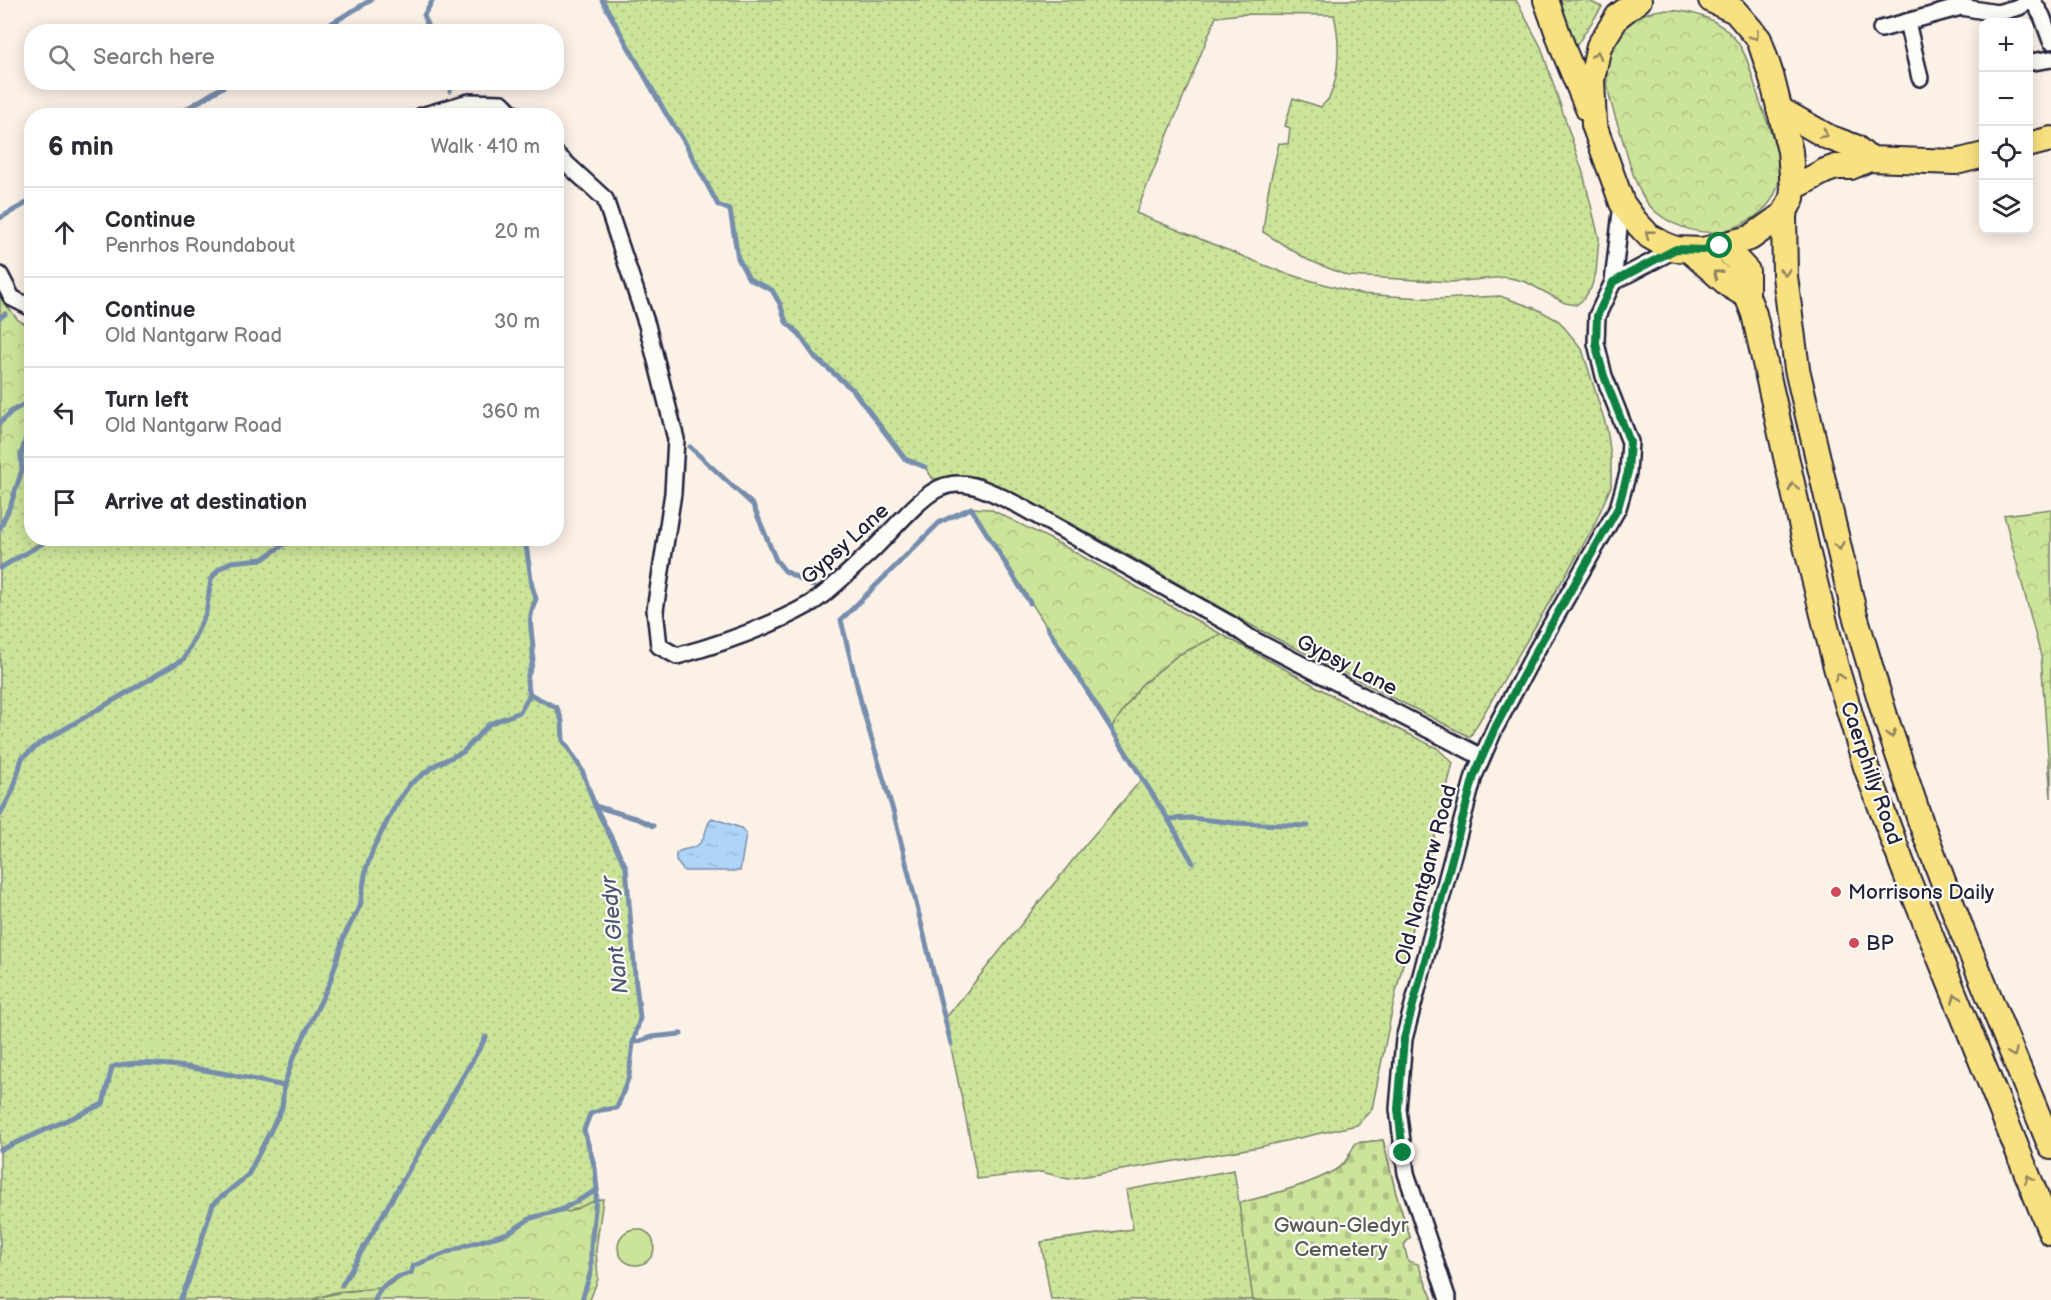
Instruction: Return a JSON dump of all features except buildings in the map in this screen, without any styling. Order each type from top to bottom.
[{"type":"main road","points":[[1546,0],[1622,203],[1649,236],[1663,244],[1682,249],[1703,250],[1750,238],[1784,214],[1792,198],[1793,188],[1790,151],[1759,39],[1735,11],[1711,0]]},
{"type":"main road","points":[[1594,125],[1592,79],[1599,46],[1618,16],[1632,2]]},
{"type":"main road","points":[[1779,109],[1828,137],[1855,147],[1869,159]]},
{"type":"main road","points":[[2033,144],[2051,139]]},
{"type":"main road","points":[[1793,188],[1825,171],[1836,167],[1851,167],[1869,159],[1956,162],[1979,156]]},
{"type":"main road","name":"Caerphilly Road","points":[[1784,214],[1785,276],[1797,369],[1854,612],[1921,824],[1962,931],[2051,1147]]},
{"type":"main road","name":"Caerphilly Road","points":[[1720,246],[1733,256],[1747,272],[1747,296],[1754,314],[1831,646],[1866,767],[1907,877],[2051,1233]]},
{"type":"main road","points":[[1682,249],[1730,286],[1747,296]]},
{"type":"street","points":[[1881,29],[1961,7],[1997,13],[2019,7],[2031,0],[2042,16],[2051,41]]},
{"type":"street","points":[[1907,22],[1920,78]]},
{"type":"street","points":[[2033,62],[2051,59]]},
{"type":"street","points":[[448,108],[469,102],[502,103],[507,108]]},
{"type":"street","name":"Gypsy Lane","points":[[564,161],[605,199],[647,325],[676,439],[673,493],[655,610],[659,646],[677,656],[705,649],[812,603],[867,555],[928,494],[941,487],[964,483],[984,489],[1018,505],[1230,624],[1250,638],[1482,757]]},
{"type":"street","name":"Old Nantgarw Road","points":[[1448,1300],[1406,1173],[1400,1127],[1399,1085],[1404,1039],[1474,776],[1495,728],[1618,508],[1625,488],[1630,442],[1604,376],[1596,343],[1597,316],[1613,282],[1622,203]]},
{"type":"street","points":[[1613,282],[1682,249]]},
{"type":"street","points":[[0,275],[12,298],[24,304]]},
{"type":"green space","points":[[602,0],[1516,0],[1541,47],[1583,173],[1599,238],[1596,273],[1591,288],[1584,299],[1576,305],[1565,303],[1526,282],[1506,277],[1451,282],[1348,276],[1308,260],[1263,232],[1268,191],[1279,143],[1288,144],[1290,128],[1285,126],[1293,98],[1321,107],[1329,99],[1333,87],[1338,56],[1334,15],[1242,14],[1216,17],[1136,213],[1284,273],[1360,294],[1439,299],[1500,296],[1537,309],[1559,321],[1582,349],[1607,429],[1611,457],[1611,486],[1592,530],[1470,737],[1256,628],[1012,492],[969,476],[933,479],[925,467],[905,459],[853,390],[815,357],[798,333],[786,322],[772,290],[749,279],[738,258],[730,210],[718,205],[684,141],[665,112]]},
{"type":"green space","points":[[1557,0],[1587,0],[1602,7],[1576,46]]},
{"type":"green space","points":[[1662,10],[1682,11],[1702,16],[1720,25],[1735,39],[1747,61],[1775,144],[1779,172],[1778,186],[1772,199],[1753,218],[1727,230],[1702,232],[1682,227],[1663,217],[1648,204],[1633,174],[1613,110],[1607,80],[1614,42],[1620,32],[1637,17]]},
{"type":"green space","points":[[0,297],[18,320],[24,323],[24,444],[21,456],[22,470],[0,528]]},
{"type":"green space","points":[[24,444],[24,546],[526,546],[536,599],[530,622],[533,662],[527,681],[530,694],[557,708],[562,721],[563,740],[582,770],[595,806],[626,867],[640,1018],[633,1043],[629,1076],[617,1108],[590,1114],[584,1130],[595,1168],[596,1200],[569,1213],[531,1218],[508,1233],[464,1246],[413,1266],[411,1273],[401,1276],[383,1288],[335,1292],[311,1300],[0,1300],[0,528],[22,470],[21,456]]},
{"type":"green space","points":[[971,508],[990,509],[1060,544],[1221,634],[1178,655],[1140,686],[1111,728]]},
{"type":"green space","points":[[2051,509],[2051,798],[2041,656],[2004,515]]},
{"type":"green space","points":[[1221,634],[1355,708],[1437,748],[1453,763],[1395,996],[1372,1109],[1357,1125],[1259,1147],[1068,1179],[1042,1172],[977,1179],[945,1019],[1085,845],[1142,779],[1111,728],[1140,686],[1178,655]]},
{"type":"green space","points":[[1383,1140],[1396,1194],[1410,1237],[1404,1245],[1405,1248],[1289,1300],[1051,1300],[1041,1242],[1133,1229],[1126,1190],[1234,1170],[1239,1203],[1294,1188],[1324,1176],[1344,1163],[1356,1143]]},
{"type":"green space","name":"Gwaun-Gledyr Cemetery","points":[[1383,1140],[1396,1194],[1410,1237],[1404,1245],[1408,1261],[1418,1264],[1433,1300],[1253,1300],[1239,1203],[1294,1188],[1324,1176],[1344,1163],[1356,1143]]},
{"type":"green space","points":[[603,1199],[596,1249],[598,1279],[590,1300],[311,1300],[338,1293],[385,1287],[411,1273],[413,1266],[464,1246],[508,1233],[531,1218],[561,1210],[569,1212]]},
{"type":"green space","points":[[636,1229],[649,1234],[654,1247],[649,1260],[636,1265],[623,1260],[618,1247],[623,1234]]},
{"type":"water","points":[[712,818],[741,828],[746,834],[740,871],[684,871],[676,861],[676,853],[699,844]]},
{"type":"waterway","points":[[330,24],[371,0]]},
{"type":"waterway","name":"Nant Gledyr","points":[[427,24],[424,15],[433,0]]},
{"type":"waterway","points":[[602,0],[665,112],[684,141],[718,205],[730,210],[738,258],[749,279],[772,290],[786,322],[798,333],[815,357],[853,390],[905,459],[925,467]]},
{"type":"waterway","points":[[188,108],[218,90]]},
{"type":"waterway","points":[[0,218],[24,204]]},
{"type":"waterway","points":[[0,317],[5,314]]},
{"type":"waterway","points":[[0,423],[12,411],[24,404]]},
{"type":"waterway","points":[[0,528],[22,470],[21,456],[24,445]]},
{"type":"waterway","points":[[690,447],[753,505],[776,560],[785,571],[813,586]]},
{"type":"waterway","points":[[951,1044],[894,814],[863,710],[841,620],[940,522],[971,508],[1030,603]]},
{"type":"waterway","points":[[0,568],[38,546]]},
{"type":"waterway","points":[[0,815],[13,790],[22,758],[39,744],[184,659],[206,613],[211,579],[219,569],[231,562],[263,559],[282,546]]},
{"type":"waterway","name":"Nant Gledyr","points":[[526,546],[536,599],[531,615],[533,662],[527,677],[528,687],[530,694],[557,708],[562,721],[563,740],[582,770],[595,806],[626,867],[640,1018],[633,1043],[629,1076],[617,1108],[590,1114],[584,1130],[595,1168],[597,1190],[591,1246],[591,1271],[582,1300]]},
{"type":"waterway","points":[[1047,627],[1168,819],[1193,863]]},
{"type":"waterway","points":[[180,1300],[213,1204],[248,1175],[282,1108],[284,1086],[292,1061],[330,982],[344,936],[360,906],[366,869],[374,847],[395,806],[410,784],[437,764],[463,752],[489,724],[520,712],[530,694]]},
{"type":"waterway","points":[[595,806],[653,826]]},
{"type":"waterway","points":[[1168,819],[1191,818],[1236,823],[1308,826]]},
{"type":"waterway","points":[[633,1043],[651,1037],[681,1034]]},
{"type":"waterway","points":[[342,1285],[486,1037]]},
{"type":"waterway","points":[[0,1150],[103,1104],[112,1067],[148,1063],[171,1065],[284,1086]]},
{"type":"waterway","points":[[375,1300],[385,1285],[411,1273],[413,1266],[464,1246],[508,1233],[531,1218],[561,1210],[597,1190]]},
{"type":"place","name":"Morrisons Daily","points":[[1836,892]]},
{"type":"place","name":"BP","points":[[1854,943]]},
{"type":"route","points":[[1403,1153],[1398,1109],[1404,1039],[1474,776],[1495,728],[1618,508],[1625,488],[1630,442],[1604,376],[1598,354],[1597,316],[1613,282],[1676,249],[1703,250],[1720,246]]}]
